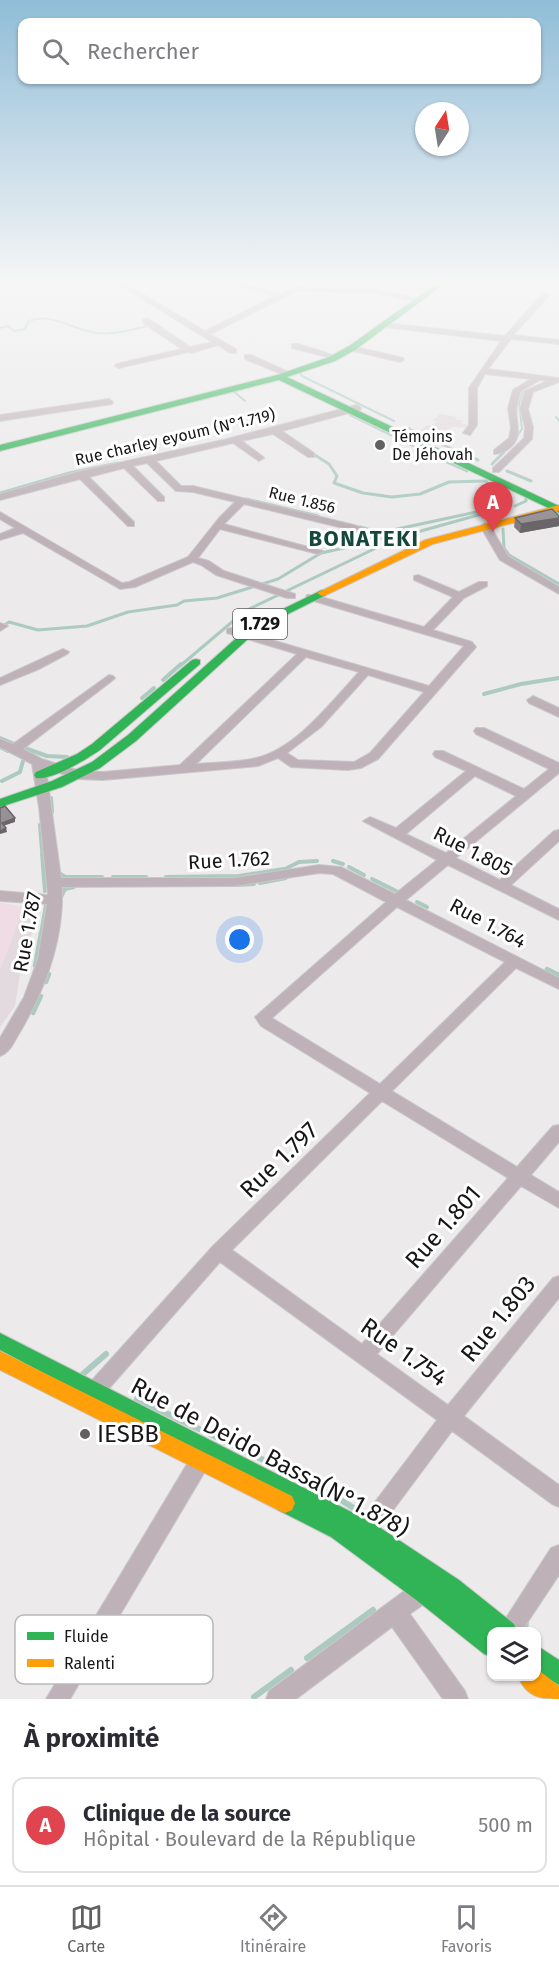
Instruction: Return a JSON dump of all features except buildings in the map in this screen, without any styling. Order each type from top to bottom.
[{"type":"main road","points":[[0,448],[284,375],[318,363]]},
{"type":"main road","points":[[284,375],[533,506],[557,506]]},
{"type":"main road","points":[[352,410],[496,470],[557,506]]},
{"type":"main road","name":"1.729","points":[[0,802],[41,775],[79,775],[96,765],[132,738],[264,621],[414,548],[485,526],[533,506]]},
{"type":"main road","name":"1.729","points":[[0,788],[58,768],[96,747],[231,631],[285,593],[402,543],[436,531],[533,506]]},
{"type":"main road","name":"Rue de Deido Bassa(N°1.878)","points":[[0,1341],[200,1461],[338,1530],[423,1591],[487,1642]]},
{"type":"main road","name":"Rue de Deido Bassa(N°1.878)","points":[[0,1360],[91,1396],[366,1530],[452,1588],[501,1627]]},
{"type":"main road","points":[[541,1659],[559,1674]]},
{"type":"main road","points":[[534,1681],[557,1699]]},
{"type":"street","points":[[118,366],[131,363]]},
{"type":"street","points":[[261,363],[284,375]]},
{"type":"street","points":[[467,433],[473,425],[473,388],[489,363]]},
{"type":"street","points":[[483,371],[556,379]]},
{"type":"street","points":[[497,452],[510,442],[516,432],[512,405],[517,390],[528,382],[556,379]]},
{"type":"street","points":[[496,470],[528,439],[530,427],[524,409],[529,391],[556,379]]},
{"type":"street","points":[[0,418],[109,402]]},
{"type":"street","name":"Rue charley eyoum (N°1.719)","points":[[0,497],[81,474],[234,440],[352,410]]},
{"type":"street","points":[[274,430],[311,455]]},
{"type":"street","points":[[234,440],[259,458]]},
{"type":"street","name":"Rue 1.856","points":[[149,460],[179,489],[193,489],[384,536],[402,543]]},
{"type":"street","points":[[126,465],[161,499]]},
{"type":"street","points":[[81,474],[131,524]]},
{"type":"street","points":[[0,515],[120,586],[131,585],[192,559],[218,525],[242,501]]},
{"type":"street","points":[[218,525],[318,551]]},
{"type":"street","points":[[485,526],[497,543],[498,552],[504,558],[559,591]]},
{"type":"street","points":[[0,537],[23,529]]},
{"type":"street","points":[[192,559],[205,563],[220,573],[285,593]]},
{"type":"street","points":[[418,578],[460,596]]},
{"type":"street","points":[[426,631],[460,596],[483,584]]},
{"type":"street","points":[[280,754],[291,763],[298,764],[348,766],[366,761],[387,744],[470,645],[311,597]]},
{"type":"street","points":[[231,631],[431,690]]},
{"type":"street","points":[[0,682],[35,668],[63,652]]},
{"type":"street","points":[[183,769],[304,653]]},
{"type":"street","points":[[58,768],[79,775],[111,775],[243,765],[280,754],[313,726],[366,671]]},
{"type":"street","points":[[15,749],[109,678]]},
{"type":"street","points":[[533,700],[559,713]]},
{"type":"street","points":[[480,731],[558,768],[398,900],[264,1017],[266,1022],[559,1201]]},
{"type":"street","points":[[0,743],[15,749],[41,775]]},
{"type":"street","points":[[439,754],[525,795]]},
{"type":"street","points":[[397,834],[474,771]]},
{"type":"street","name":"Rue 1.787","points":[[0,1050],[22,1019],[36,991],[46,960],[55,900],[55,883],[41,775]]},
{"type":"street","name":"Rue 1.805","points":[[370,821],[559,915]]},
{"type":"street","points":[[501,887],[559,834]]},
{"type":"street","name":"Rue 1.762","points":[[55,883],[234,882],[327,868],[345,872],[398,900]]},
{"type":"street","points":[[0,896],[55,900]]},
{"type":"street","name":"Rue 1.764","points":[[398,900],[559,984]]},
{"type":"street","name":"Rue 1.797","points":[[91,1396],[219,1251],[383,1093],[515,961]]},
{"type":"street","name":"Rue 1.801","points":[[363,1356],[559,1131]]},
{"type":"street","name":"Rue 1.754","points":[[219,1251],[559,1497]]},
{"type":"street","name":"Rue 1.803","points":[[366,1530],[451,1417],[559,1284]]},
{"type":"street","points":[[107,1615],[200,1461]]},
{"type":"street","points":[[510,1627],[559,1556]]},
{"type":"street","points":[[277,1699],[423,1591]]},
{"type":"street","points":[[395,1612],[458,1699]]},
{"type":"street","points":[[57,1699],[66,1684]]},
{"type":"shaded area","points":[[440,414],[457,417],[456,419],[463,421],[460,423],[469,425],[468,428],[453,427],[442,432],[438,430],[428,436],[419,432],[427,425],[437,428],[431,425],[437,422],[432,421]]},
{"type":"shaded area","points":[[0,903],[29,908],[34,927],[22,962],[15,1006],[0,1027]]},
{"type":"shaded area","points":[[0,903],[24,907],[0,971]]},
{"type":"waterway","points":[[303,371],[300,373],[302,376],[394,421]]},
{"type":"waterway","points":[[512,444],[522,429],[519,403],[525,387]]},
{"type":"waterway","points":[[232,390],[245,401]]},
{"type":"waterway","points":[[350,415],[413,446]]},
{"type":"waterway","points":[[556,417],[559,421]]},
{"type":"waterway","points":[[408,428],[462,453]]},
{"type":"waterway","points":[[416,448],[427,453]]},
{"type":"waterway","points":[[502,453],[506,449]]},
{"type":"waterway","points":[[310,452],[329,464],[337,476],[334,483],[363,493],[392,497],[420,494],[449,482],[486,481],[500,502]]},
{"type":"waterway","points":[[424,452],[467,471]]},
{"type":"waterway","points":[[459,452],[478,460]]},
{"type":"waterway","points":[[492,464],[504,452]]},
{"type":"waterway","points":[[0,493],[69,473],[118,463]]},
{"type":"waterway","points":[[507,471],[531,481]]},
{"type":"waterway","points":[[515,506],[526,501],[526,497]]},
{"type":"waterway","points":[[246,499],[318,516]]},
{"type":"waterway","points":[[0,628],[9,622],[38,630],[87,626],[128,612],[177,605],[184,601],[217,598],[278,579],[321,553],[353,546],[388,531],[481,511],[500,502]]},
{"type":"waterway","points":[[403,536],[489,512]]},
{"type":"waterway","points":[[360,527],[382,533]]},
{"type":"waterway","points":[[503,529],[504,548],[509,555],[559,584]]},
{"type":"waterway","points":[[180,666],[245,611],[374,549]]},
{"type":"waterway","points":[[163,680],[181,664]]},
{"type":"waterway","points":[[484,694],[521,684],[559,678]]},
{"type":"waterway","points":[[142,698],[154,688]]},
{"type":"waterway","points":[[0,738],[17,745]]},
{"type":"waterway","points":[[0,747],[8,751]]},
{"type":"waterway","points":[[22,747],[47,756],[67,757]]},
{"type":"waterway","points":[[2,781],[20,772],[23,761]]},
{"type":"waterway","points":[[51,798],[52,812]]},
{"type":"waterway","points":[[40,825],[42,850]]},
{"type":"waterway","points":[[42,853],[45,891]]},
{"type":"waterway","points":[[287,868],[299,862],[317,861]]},
{"type":"waterway","points":[[333,861],[343,864]]},
{"type":"waterway","points":[[349,867],[364,875]]},
{"type":"waterway","points":[[166,877],[239,876],[284,869]]},
{"type":"waterway","points":[[59,873],[65,877],[102,877]]},
{"type":"waterway","points":[[113,877],[146,877]]},
{"type":"waterway","points":[[260,883],[286,878]]},
{"type":"waterway","points":[[372,879],[398,892]]},
{"type":"waterway","points":[[237,885],[254,884]]},
{"type":"waterway","points":[[62,895],[65,889],[74,887]]},
{"type":"waterway","points":[[417,902],[427,907]]},
{"type":"waterway","points":[[41,934],[46,905]]},
{"type":"waterway","points":[[35,966],[41,933]]},
{"type":"waterway","points":[[547,969],[559,975]]},
{"type":"waterway","points":[[46,982],[49,974]]},
{"type":"waterway","points":[[33,1013],[41,996]]},
{"type":"waterway","points":[[83,1374],[106,1354]]},
{"type":"waterway","points":[[137,1399],[199,1429]]},
{"type":"waterway","points":[[210,1434],[290,1473]]},
{"type":"waterway","points":[[300,1478],[325,1491]]},
{"type":"waterway","points":[[333,1495],[360,1512]]},
{"type":"waterway","points":[[307,1658],[373,1610]]},
{"type":"waterway","points":[[525,1627],[526,1621]]},
{"type":"waterway","points":[[254,1697],[291,1670]]},
{"type":"traffic: fast","points":[[0,448],[280,377],[320,363]]},
{"type":"traffic: fast","points":[[280,377],[559,510]]},
{"type":"traffic: fast","points":[[0,803],[57,784],[96,765],[132,738],[256,626],[322,593]]},
{"type":"traffic: fast","points":[[40,775],[81,757],[96,747],[196,662]]},
{"type":"traffic: fast","points":[[0,1341],[366,1530],[451,1588],[500,1627]]},
{"type":"traffic: fast","points":[[285,1503],[338,1530],[423,1591],[487,1642]]},
{"type":"traffic: fast","points":[[541,1660],[559,1674]]},
{"type":"traffic: slow","points":[[322,593],[429,542],[559,508]]},
{"type":"traffic: slow","points":[[0,1360],[285,1503]]},
{"type":"traffic: slow","points":[[535,1681],[557,1699]]},
{"type":"place","name":"Témoins De Jéhovah","points":[[380,445]]},
{"type":"place","name":"Clinique de la source","points":[[493,532]]},
{"type":"place","name":"IESBB","points":[[85,1434]]},
{"type":"district","name":"BONATEKI","points":[[364,538]]}]
